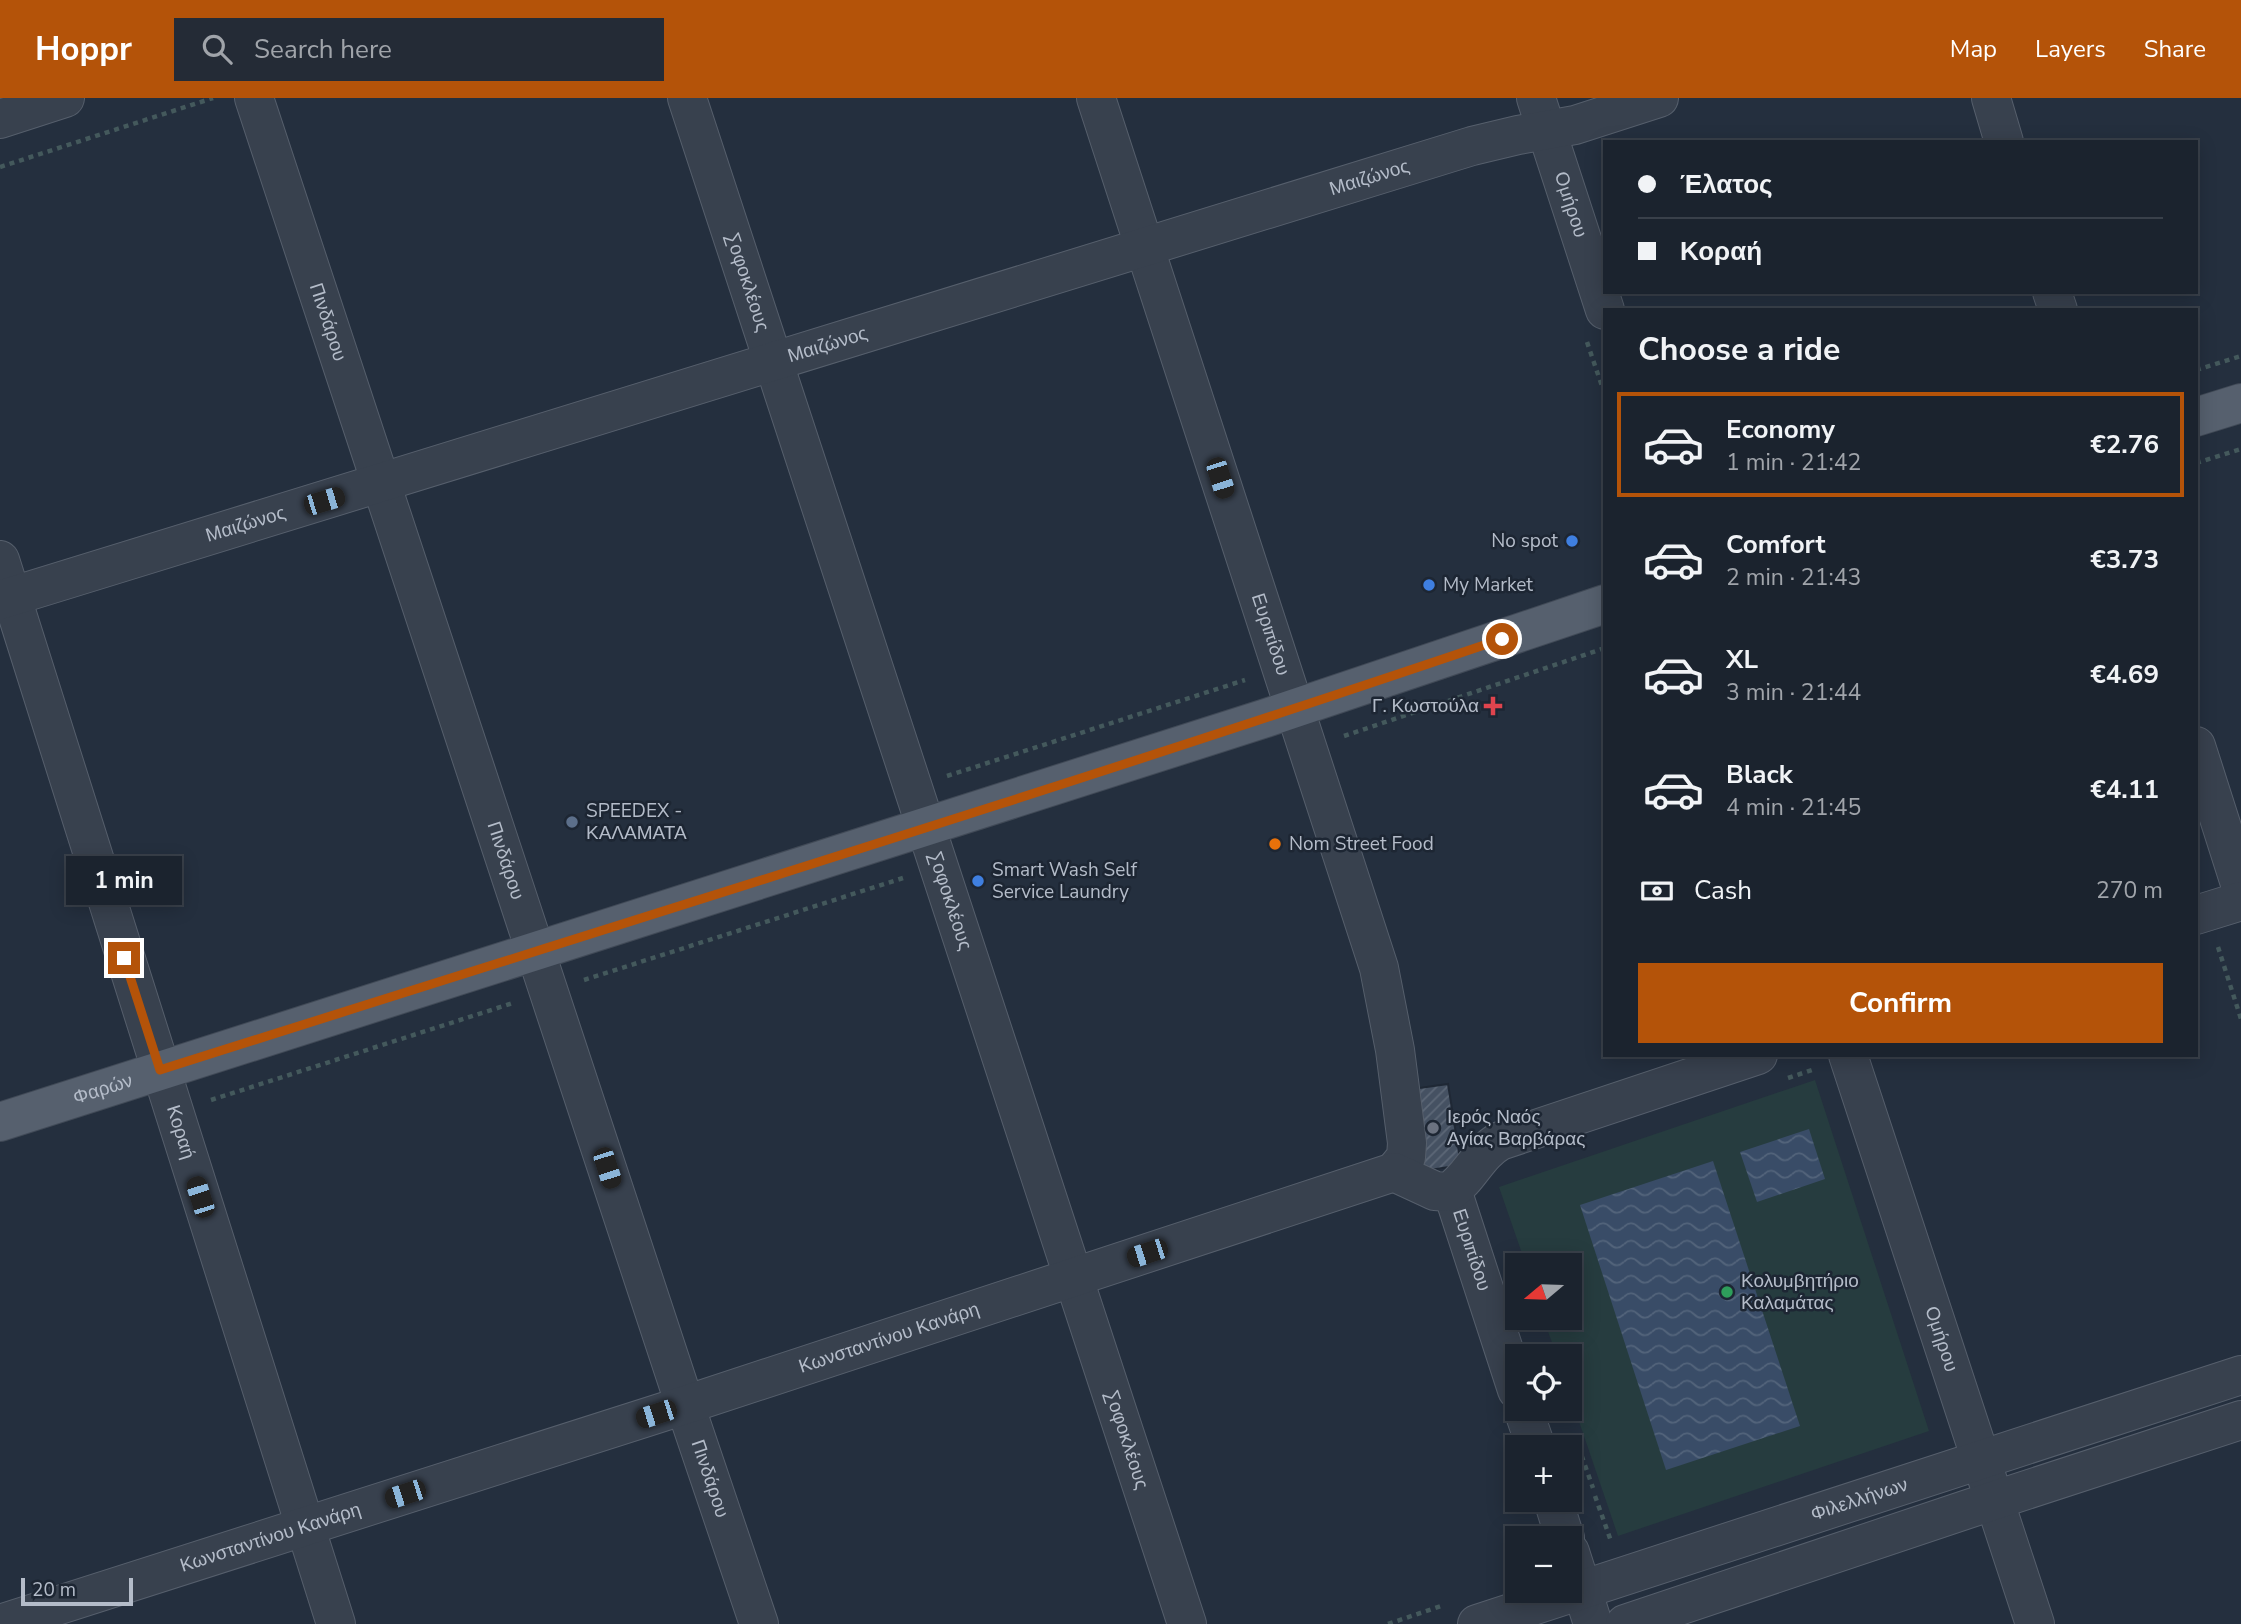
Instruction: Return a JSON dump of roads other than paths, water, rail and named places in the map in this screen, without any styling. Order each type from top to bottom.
[{"type":"main road","points":[[2198,416],[2241,403]]},
{"type":"main road","name":"Φαρών","points":[[0,1122],[1295,709],[1603,605]]},
{"type":"street","points":[[0,119],[65,98]]},
{"type":"street","name":"Πινδάρου","points":[[254,98],[759,1624]]},
{"type":"street","name":"Σοφοκλέους","points":[[687,98],[1187,1624]]},
{"type":"street","name":"Ευριπίδου","points":[[1096,98],[1379,968],[1388,1008],[1407,1143],[1406,1157],[1394,1172]]},
{"type":"street","name":"Μαιζώνος","points":[[6,598],[1472,146],[1518,135],[1541,114],[1575,125],[1659,98]]},
{"type":"street","points":[[1990,98],[2003,140]]},
{"type":"street","name":"Ομήρου","points":[[1541,114],[1604,308]]},
{"type":"street","name":"Κοραή","points":[[0,560],[6,598],[336,1624]]},
{"type":"street","points":[[2198,752],[2241,887]]},
{"type":"street","points":[[2198,914],[2241,901]]},
{"type":"street","points":[[1394,1172],[1445,1193],[1468,1176],[1488,1149],[1500,1141],[1752,1057]]},
{"type":"street","name":"Ομήρου","points":[[1849,1057],[2035,1624]]},
{"type":"street","name":"Κωνσταντίνου Κανάρη","points":[[0,1624],[685,1405],[1394,1172]]},
{"type":"street","name":"Ευριπίδου","points":[[1452,1190],[1505,1353]]},
{"type":"street","name":"Φιλελλήνων","points":[[1477,1624],[1588,1607],[1623,1576],[2241,1375]]},
{"type":"street","points":[[1625,1624],[2241,1420]]},
{"type":"street","points":[[1582,1589],[1588,1607]]},
{"type":"water","points":[[1809,1129],[1825,1179],[1757,1202],[1740,1152]]},
{"type":"water","name":"Κολυμβητήριο Καλαμάτας","points":[[1713,1161],[1800,1426],[1666,1470],[1580,1205]]},
{"type":"place","name":"No spot","points":[[1572,541]]},
{"type":"place","name":"My Market","points":[[1429,585]]},
{"type":"place","name":"Γ. Κωστούλα","points":[[1493,706]]},
{"type":"place","name":"SPEEDEX - ΚΑΛΑΜΑΤΑ","points":[[572,822]]},
{"type":"place","name":"Nom Street Food","points":[[1275,844]]},
{"type":"place","name":"Smart Wash Self Service Laundry","points":[[978,881]]},
{"type":"place","name":"Ιερός Ναός Αγίας Βαρβάρας","points":[[1433,1128]]},
{"type":"place","name":"Κολυμβητήριο Καλαμάτας","points":[[1727,1292]]}]
